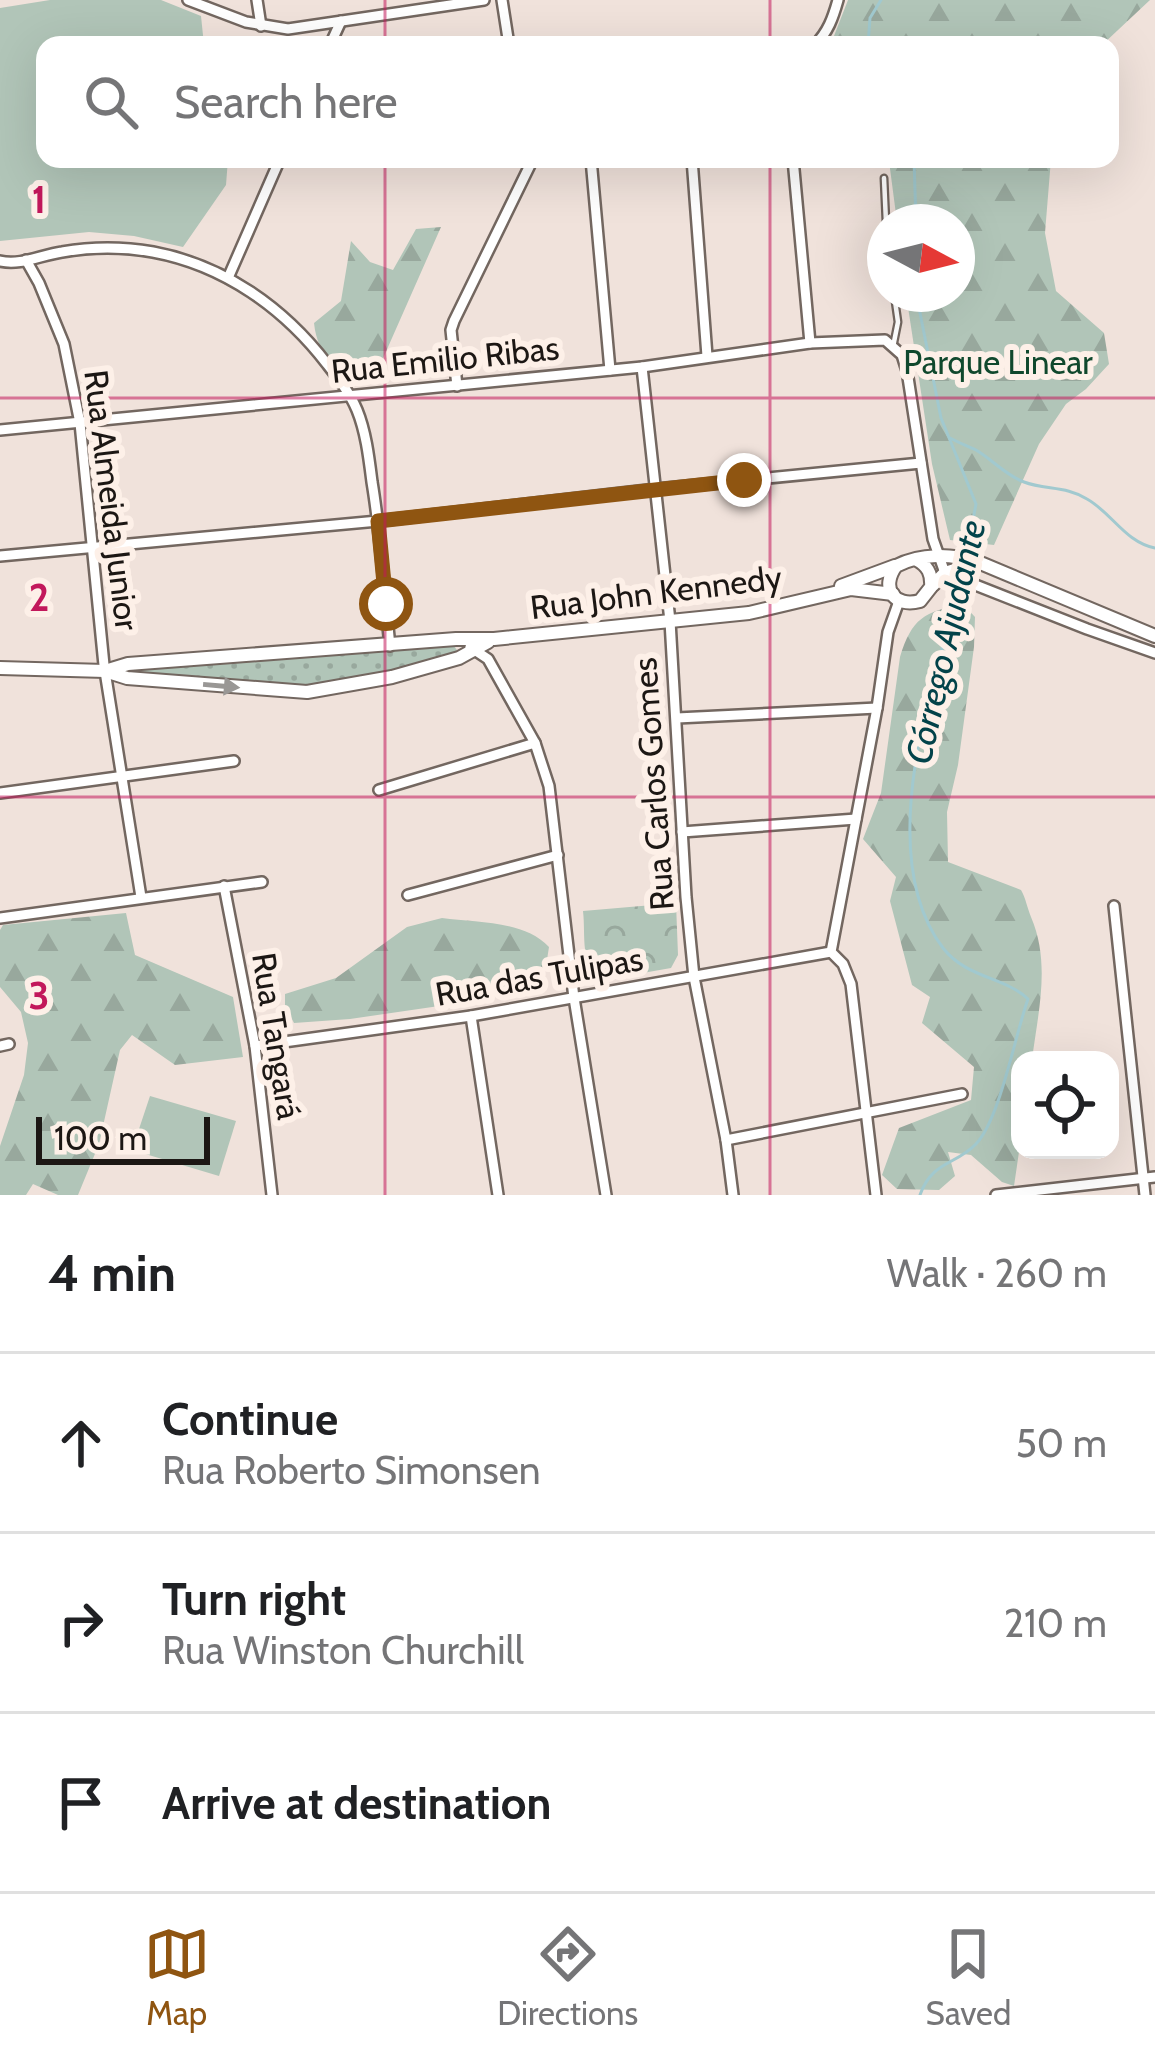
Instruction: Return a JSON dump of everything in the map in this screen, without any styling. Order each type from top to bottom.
[{"type":"street","points":[[188,0],[261,26],[288,28],[484,0]]},
{"type":"street","points":[[257,0],[261,26]]},
{"type":"street","points":[[502,0],[508,36]]},
{"type":"street","points":[[824,36],[838,0]]},
{"type":"street","points":[[334,36],[341,21]]},
{"type":"street","points":[[228,278],[276,168]]},
{"type":"street","points":[[457,386],[451,330],[528,168]]},
{"type":"street","points":[[592,168],[610,370]]},
{"type":"street","points":[[693,168],[707,356]]},
{"type":"street","points":[[794,168],[810,343]]},
{"type":"street","points":[[0,272],[63,252],[124,249],[176,258],[228,278],[280,313],[322,358],[358,414],[378,521],[390,646]]},
{"type":"street","name":"Rua Almeida Junior","points":[[26,260],[64,344],[80,423],[106,671],[141,897]]},
{"type":"street","points":[[0,261],[14,265]]},
{"type":"street","name":"Rua Emilio Ribas","points":[[0,430],[642,367],[810,343],[874,339],[893,347]]},
{"type":"street","points":[[893,347],[902,355],[907,371],[937,556],[991,589],[1155,653]]},
{"type":"street","name":"Rua Carlos Gomes","points":[[642,367],[670,620],[694,977],[727,1140],[733,1195]]},
{"type":"street","points":[[0,556],[921,463]]},
{"type":"street","points":[[876,1195],[851,984],[843,964],[831,952],[896,598],[890,576],[906,561],[937,556]]},
{"type":"street","points":[[917,560],[931,574],[932,587]]},
{"type":"street","points":[[974,562],[980,579],[991,589]]},
{"type":"street","points":[[896,598],[908,604],[920,602],[951,566],[974,562],[1155,636]]},
{"type":"street","name":"Rua John Kennedy","points":[[825,594],[896,566]]},
{"type":"street","name":"Rua John Kennedy","points":[[106,671],[128,664],[470,645],[749,614],[851,589],[896,598]]},
{"type":"street","points":[[470,645],[488,659],[535,743],[549,785],[574,998],[606,1195]]},
{"type":"street","name":"Rua John Kennedy","points":[[0,668],[106,671],[127,678],[307,692],[392,677],[459,658],[470,645]]},
{"type":"street","points":[[677,718],[877,708]]},
{"type":"street","points":[[379,790],[535,743]]},
{"type":"street","points":[[0,793],[234,761]]},
{"type":"street","points":[[682,832],[856,819]]},
{"type":"street","points":[[408,895],[559,855]]},
{"type":"street","points":[[0,918],[262,881]]},
{"type":"street","name":"Rua Tangará","points":[[224,886],[255,1046],[272,1195]]},
{"type":"street","points":[[1114,906],[1149,1178],[1145,1195]]},
{"type":"street","name":"Rua das Tulipas","points":[[255,1046],[470,1016],[831,952]]},
{"type":"street","points":[[470,1016],[498,1195]]},
{"type":"street","points":[[727,1140],[962,1094]]},
{"type":"street","points":[[995,1195],[1149,1178]]},
{"type":"lane","points":[[884,178],[885,204]]},
{"type":"lane","points":[[893,347],[897,312]]},
{"type":"green space","points":[[50,0],[161,0],[201,16],[203,36],[36,36],[36,168],[227,168],[226,185],[183,247],[89,232],[0,241],[0,8]]},
{"type":"green space","points":[[848,0],[1150,0],[1112,36],[834,36]]},
{"type":"green space","name":"Parque Linear","points":[[890,168],[1050,168],[1045,233],[1056,291],[1104,333],[1109,364],[1066,404],[1039,444],[994,545],[950,540],[932,464],[909,312],[975,312],[975,204],[895,204]]},
{"type":"green space","points":[[441,227],[377,372],[353,371],[326,356],[314,323],[341,301],[351,241],[370,262],[393,270],[416,229]]},
{"type":"green space","points":[[963,604],[975,617],[958,765],[947,812],[948,862],[1021,890],[1040,952],[1040,1006],[1033,1051],[1011,1051],[1011,1159],[1018,1159],[1014,1186],[1002,1182],[971,1155],[948,1152],[955,1176],[939,1190],[897,1189],[882,1175],[899,1128],[971,1100],[974,1067],[922,1023],[930,997],[912,985],[890,901],[896,877],[863,839],[881,793],[900,657],[915,625],[938,610]]},
{"type":"green space","points":[[453,645],[457,650],[453,654],[347,682],[305,687],[129,672],[131,668]]},
{"type":"green space","points":[[676,903],[678,955],[671,968],[603,980],[595,974],[585,950],[583,911]]},
{"type":"green space","points":[[126,913],[135,955],[233,997],[243,1057],[175,1065],[132,1035],[120,1050],[99,1144],[78,1195],[58,1195],[33,1184],[26,1195],[0,1195],[0,1146],[24,1075],[28,1043],[21,1012],[0,987],[0,930],[3,925]]},
{"type":"green space","points":[[442,918],[527,932],[549,947],[546,966],[518,990],[466,1005],[294,1023],[285,994],[336,978],[407,927]]},
{"type":"green space","points":[[150,1096],[236,1121],[219,1176],[132,1150]]},
{"type":"waterway","name":"Córrego Ajudante","points":[[869,36],[870,18],[881,0]]},
{"type":"waterway","name":"Córrego Ajudante","points":[[914,168],[915,204]]},
{"type":"waterway","name":"Córrego Ajudante","points":[[920,312],[941,418],[976,504],[966,556]]},
{"type":"waterway","points":[[950,438],[1017,479],[1079,495],[1135,540],[1155,548]]},
{"type":"waterway","name":"Córrego Ajudante","points":[[920,1195],[938,1169],[968,1151],[985,1132],[1028,999],[952,958],[925,916],[914,880],[910,840],[916,758],[962,584]]},
{"type":"route","points":[[386,604],[378,521],[744,480]]}]
